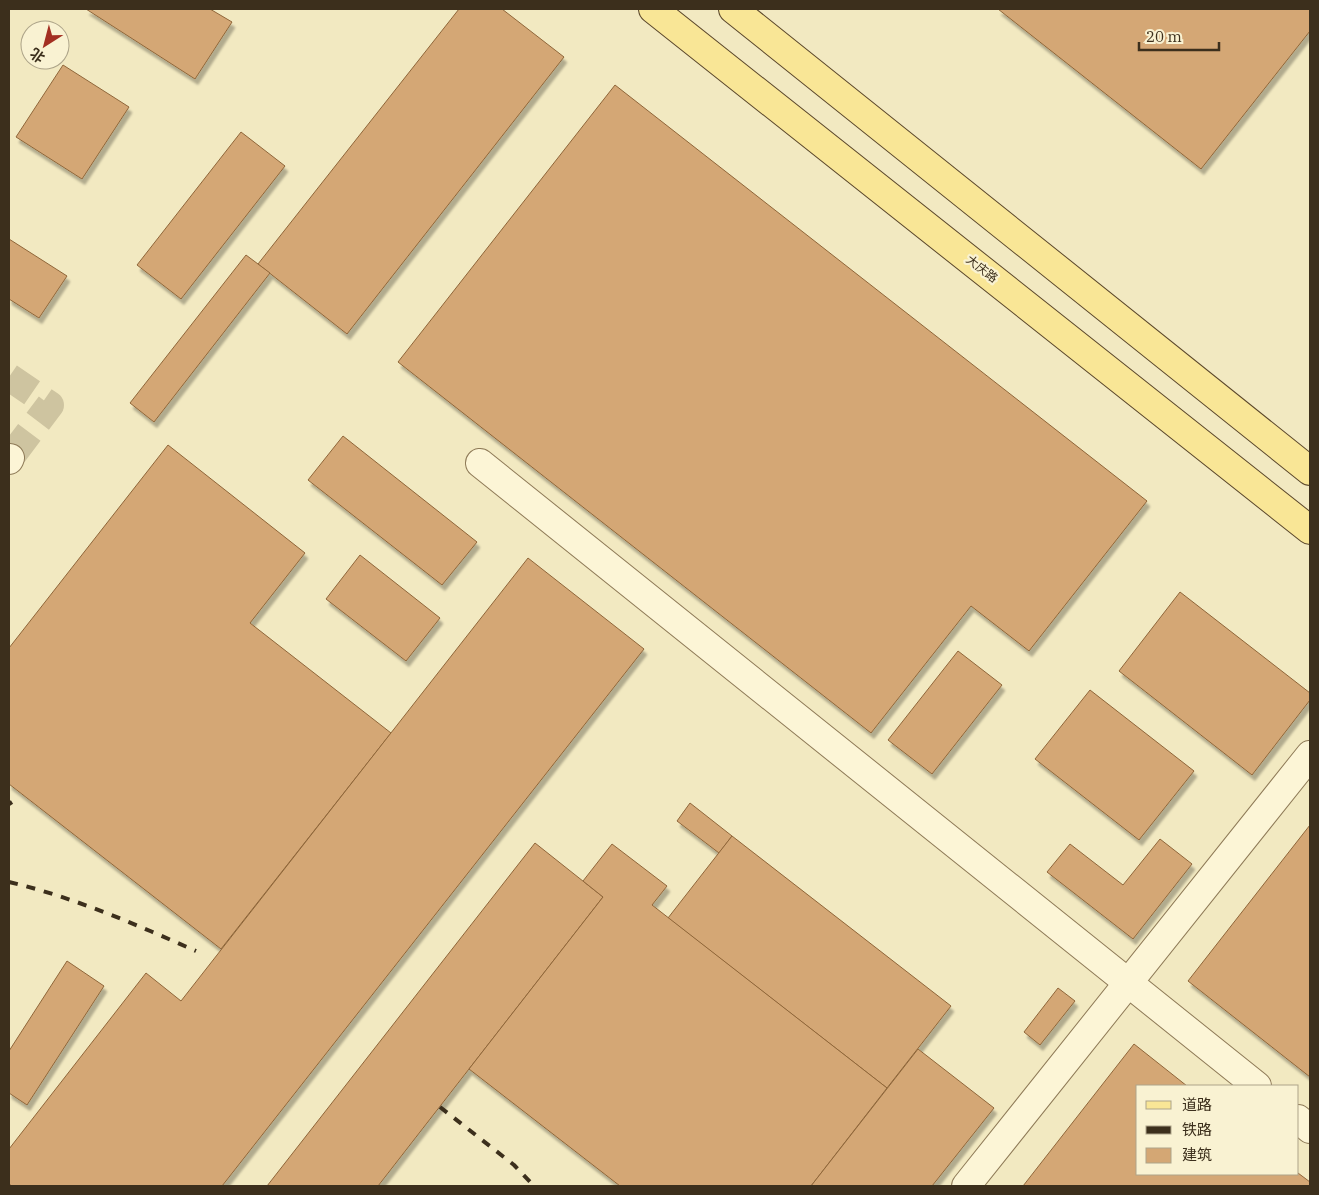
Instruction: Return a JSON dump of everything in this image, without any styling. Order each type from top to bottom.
[{"type":"main road","name":"大庆路","points":[[654,9],[1310,530]]},
{"type":"main road","points":[[733,9],[1310,471]]},
{"type":"lane","points":[[480,464],[1256,1085]]},
{"type":"lane","points":[[966,1186],[1310,755]]},
{"type":"lane","points":[[1299,1120],[1310,1129]]},
{"type":"building","points":[[86,9],[210,9],[232,22],[195,79]]},
{"type":"building","points":[[459,9],[502,9],[564,57],[347,334],[258,264]]},
{"type":"building","points":[[998,9],[1310,9],[1310,31],[1201,169]]},
{"type":"building","points":[[70,69],[129,107],[82,179],[16,137],[60,70]]},
{"type":"building","points":[[615,85],[1147,501],[1029,651],[971,606],[871,733],[398,362]]},
{"type":"building","points":[[241,132],[285,166],[181,299],[137,265]]},
{"type":"building","points":[[9,239],[67,276],[39,318],[9,299]]},
{"type":"building","points":[[246,255],[270,273],[154,422],[130,403]]},
{"type":"building","points":[[343,436],[477,542],[442,585],[308,480]]},
{"type":"building","points":[[168,445],[305,553],[250,623],[391,733],[221,949],[9,784],[9,648]]},
{"type":"building","points":[[360,555],[440,618],[406,661],[326,599]]},
{"type":"building","points":[[528,558],[644,649],[222,1186],[12,1186],[9,1184],[9,1149],[146,973],[181,1001]]},
{"type":"building","points":[[1180,592],[1310,693],[1310,700],[1252,775],[1119,671]]},
{"type":"building","points":[[958,651],[1002,685],[932,774],[888,740]]},
{"type":"building","points":[[1090,690],[1194,771],[1139,840],[1035,759]]},
{"type":"building","points":[[690,803],[732,836],[719,853],[677,821]]},
{"type":"building","points":[[1310,825],[1310,1077],[1188,981]]},
{"type":"building","points":[[732,836],[951,1006],[887,1088],[668,918]]},
{"type":"building","points":[[1160,839],[1192,864],[1133,939],[1047,872],[1070,844],[1123,885]]},
{"type":"building","points":[[535,843],[603,897],[378,1186],[267,1186]]},
{"type":"building","points":[[612,844],[667,886],[652,905],[887,1088],[811,1186],[620,1186],[469,1069],[603,897],[583,881]]},
{"type":"building","points":[[67,961],[104,986],[27,1105],[9,1093],[9,1051]]},
{"type":"building","points":[[1058,988],[1075,1001],[1040,1045],[1024,1032]]},
{"type":"building","points":[[1134,1044],[1186,1085],[1136,1085],[1136,1175],[1299,1174],[1310,1182],[1310,1186],[1023,1186]]},
{"type":"building","points":[[918,1049],[994,1108],[932,1186],[811,1186]]},
{"type":"tunnel","points":[[9,377],[50,405],[10,458]]},
{"type":"railway","points":[[9,882],[80,903],[196,951]]},
{"type":"railway","points":[[440,1107],[514,1165],[534,1186]]}]
